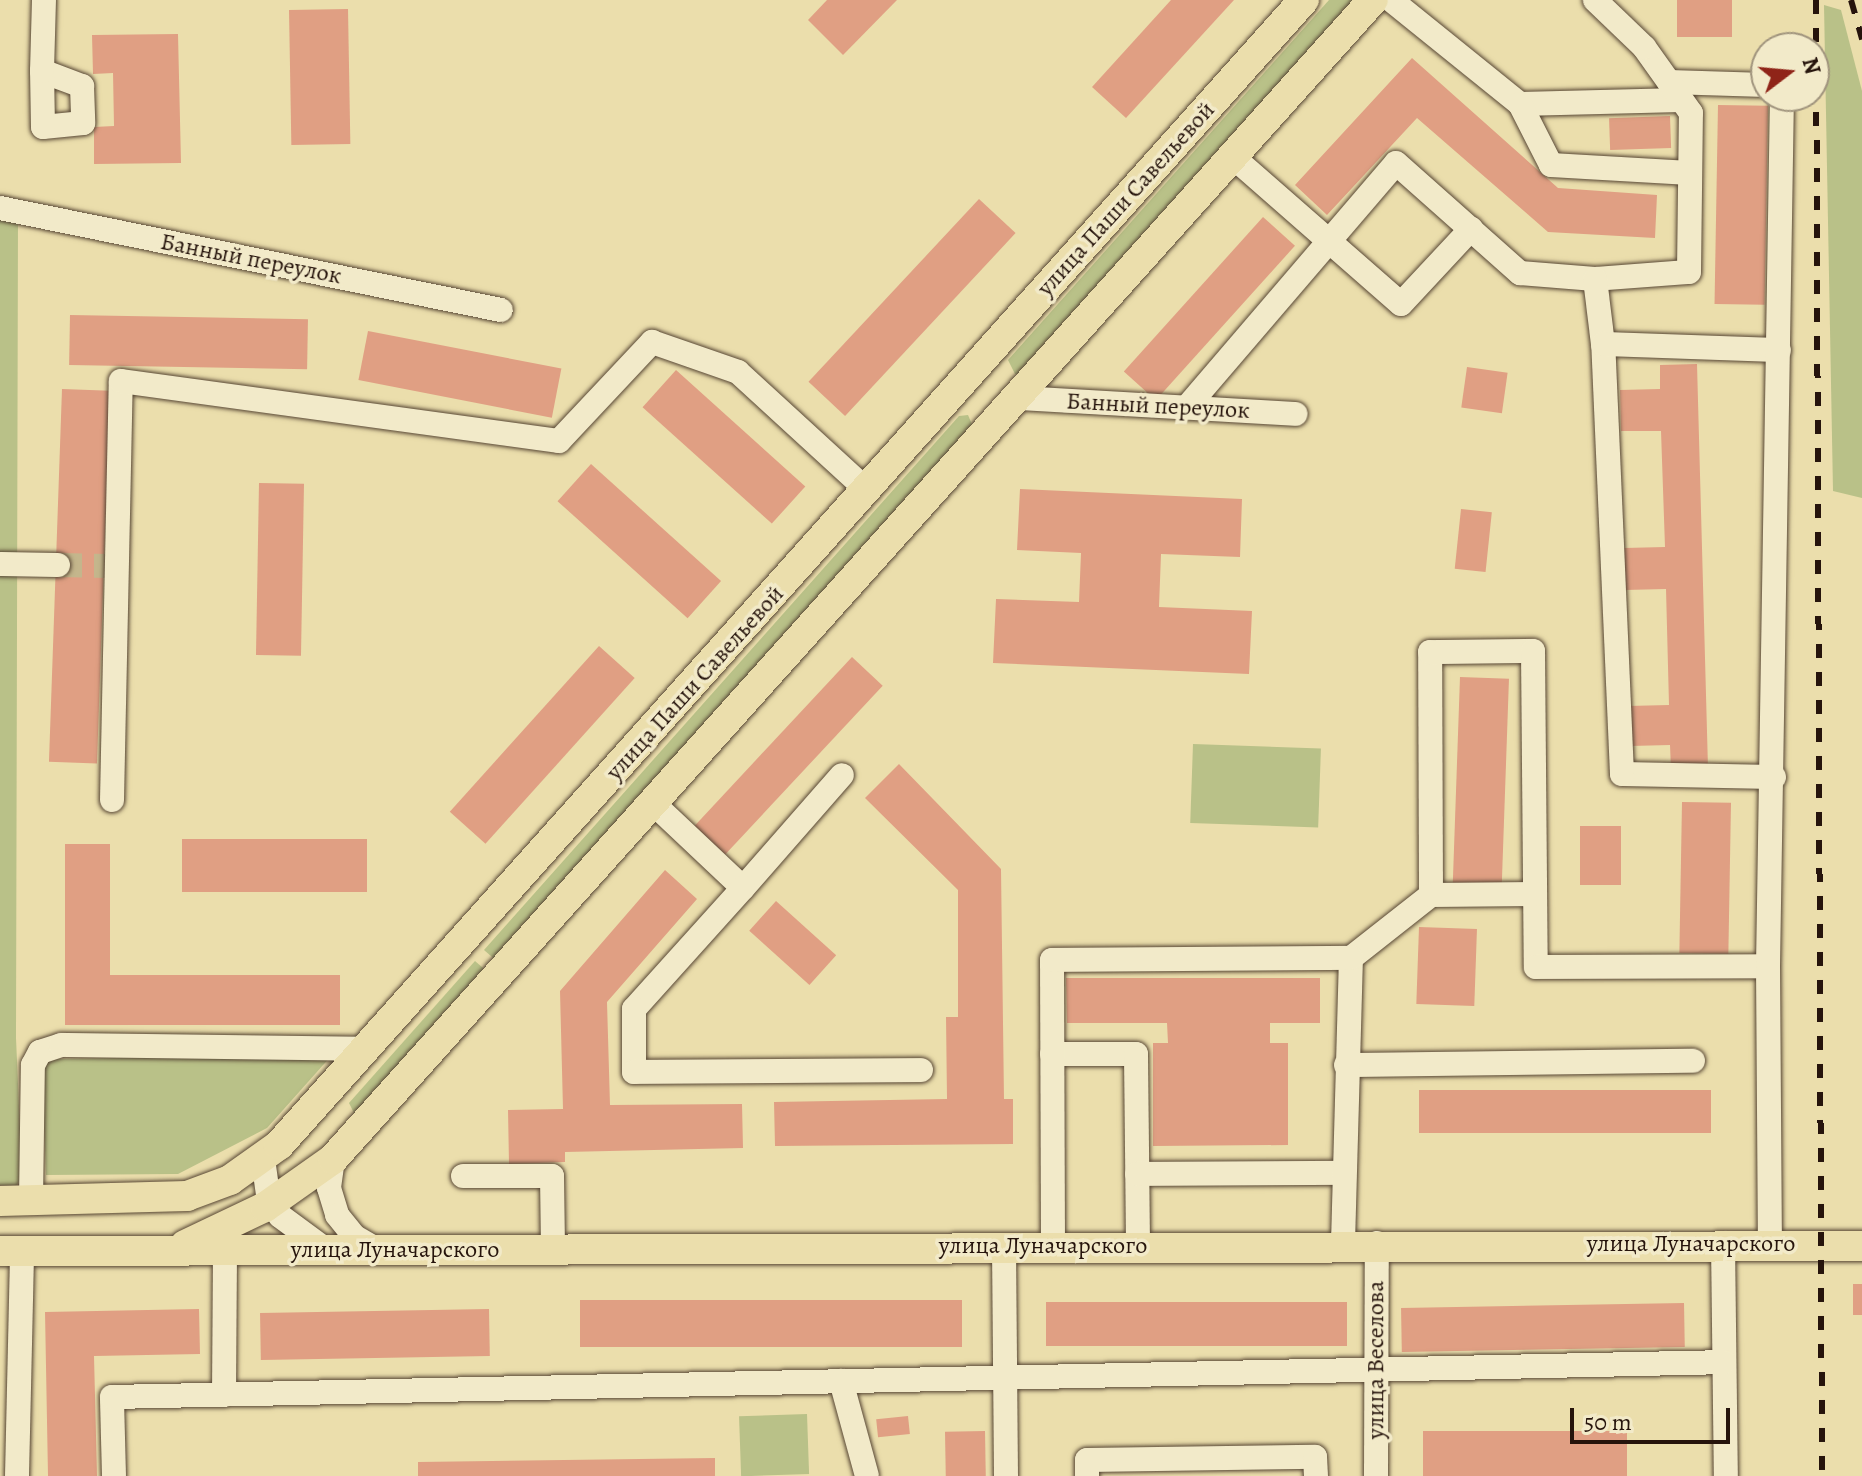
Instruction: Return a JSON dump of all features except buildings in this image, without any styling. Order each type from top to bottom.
[{"type":"main road","name":"улица Паши Савельевой","points":[[0,1201],[187,1196],[230,1180],[263,1159],[368,1049],[1304,0]]},
{"type":"main road","name":"улица Паши Савельевой","points":[[170,1251],[271,1203],[333,1159],[1373,0]]},
{"type":"main road","points":[[968,377],[1013,404]]},
{"type":"main road","name":"улица Луначарского","points":[[225,1251],[1343,1243],[1770,1243],[1862,1246]]},
{"type":"main road","name":"улица Паши Савельевой","points":[[11,1251],[225,1251]]},
{"type":"street","points":[[42,71],[44,0]]},
{"type":"street","points":[[1391,0],[1520,104],[1551,165],[1690,173]]},
{"type":"street","points":[[1187,407],[1396,163],[1520,273],[1595,279],[1689,272],[1691,113],[1595,0]]},
{"type":"street","points":[[1520,104],[1750,86]]},
{"type":"street","points":[[1770,1243],[1768,966],[1774,777],[1782,112]]},
{"type":"street","points":[[1233,157],[1401,304],[1471,229]]},
{"type":"street","name":"Банный переулок","points":[[0,208],[501,310]]},
{"type":"street","points":[[1595,279],[1603,344],[1622,774],[1774,777]]},
{"type":"street","points":[[112,800],[112,566],[121,381],[559,441],[652,342],[738,372],[867,490]]},
{"type":"street","points":[[1603,344],[1779,350]]},
{"type":"street","name":"Банный переулок","points":[[1013,404],[1187,407],[1296,414]]},
{"type":"street","points":[[0,564],[58,565]]},
{"type":"street","points":[[1431,895],[1430,652],[1533,651],[1536,967],[1768,966]]},
{"type":"street","points":[[842,775],[634,1009],[634,1072],[921,1070]]},
{"type":"street","points":[[654,804],[743,888]]},
{"type":"street","points":[[1053,1245],[1052,960],[1351,958],[1431,895],[1535,894]]},
{"type":"street","points":[[1343,1243],[1351,958]]},
{"type":"street","points":[[31,1200],[33,1065],[40,1052],[61,1045],[368,1049]]},
{"type":"street","points":[[1052,1054],[1136,1054],[1138,1245]]},
{"type":"street","points":[[1346,1065],[1693,1061]]},
{"type":"street","points":[[263,1159],[271,1203],[294,1232],[332,1251]]},
{"type":"street","points":[[333,1159],[330,1195],[340,1221],[379,1251]]},
{"type":"street","points":[[1137,1174],[1344,1173]]},
{"type":"street","points":[[463,1176],[552,1176],[553,1249]]},
{"type":"street","name":"улица Веселова","points":[[1376,1476],[1377,1243]]},
{"type":"street","points":[[1723,1243],[1726,1476]]},
{"type":"street","points":[[1004,1246],[1006,1476]]},
{"type":"street","points":[[11,1251],[17,1476]]},
{"type":"street","points":[[224,1395],[225,1251]]},
{"type":"street","points":[[114,1476],[112,1397],[1724,1362]]},
{"type":"street","points":[[841,1381],[867,1476]]},
{"type":"street","points":[[1087,1476],[1087,1460],[1315,1457],[1316,1476]]},
{"type":"green space","points":[[1329,0],[1357,0],[1024,373],[1015,374],[1008,360]]},
{"type":"green space","points":[[1824,5],[1841,10],[1862,91],[1862,498],[1833,491],[1826,112],[1830,112],[1830,32],[1824,32]]},
{"type":"green space","points":[[0,216],[18,219],[16,1038],[22,1176],[16,1186],[0,1185]]},
{"type":"green space","points":[[968,415],[974,429],[499,963],[484,950],[959,416]]},
{"type":"green space","points":[[1193,744],[1321,748],[1318,827],[1190,823]]},
{"type":"green space","points":[[475,961],[490,974],[356,1117],[349,1103]]},
{"type":"green space","points":[[332,1055],[267,1128],[178,1174],[46,1175],[42,1066],[49,1059]]},
{"type":"green space","points":[[807,1414],[809,1474],[741,1476],[739,1416]]},
{"type":"tunnel","points":[[58,565],[107,566]]},
{"type":"railway","points":[[1816,0],[1822,1476]]},
{"type":"railway","points":[[1851,0],[1862,39]]}]
